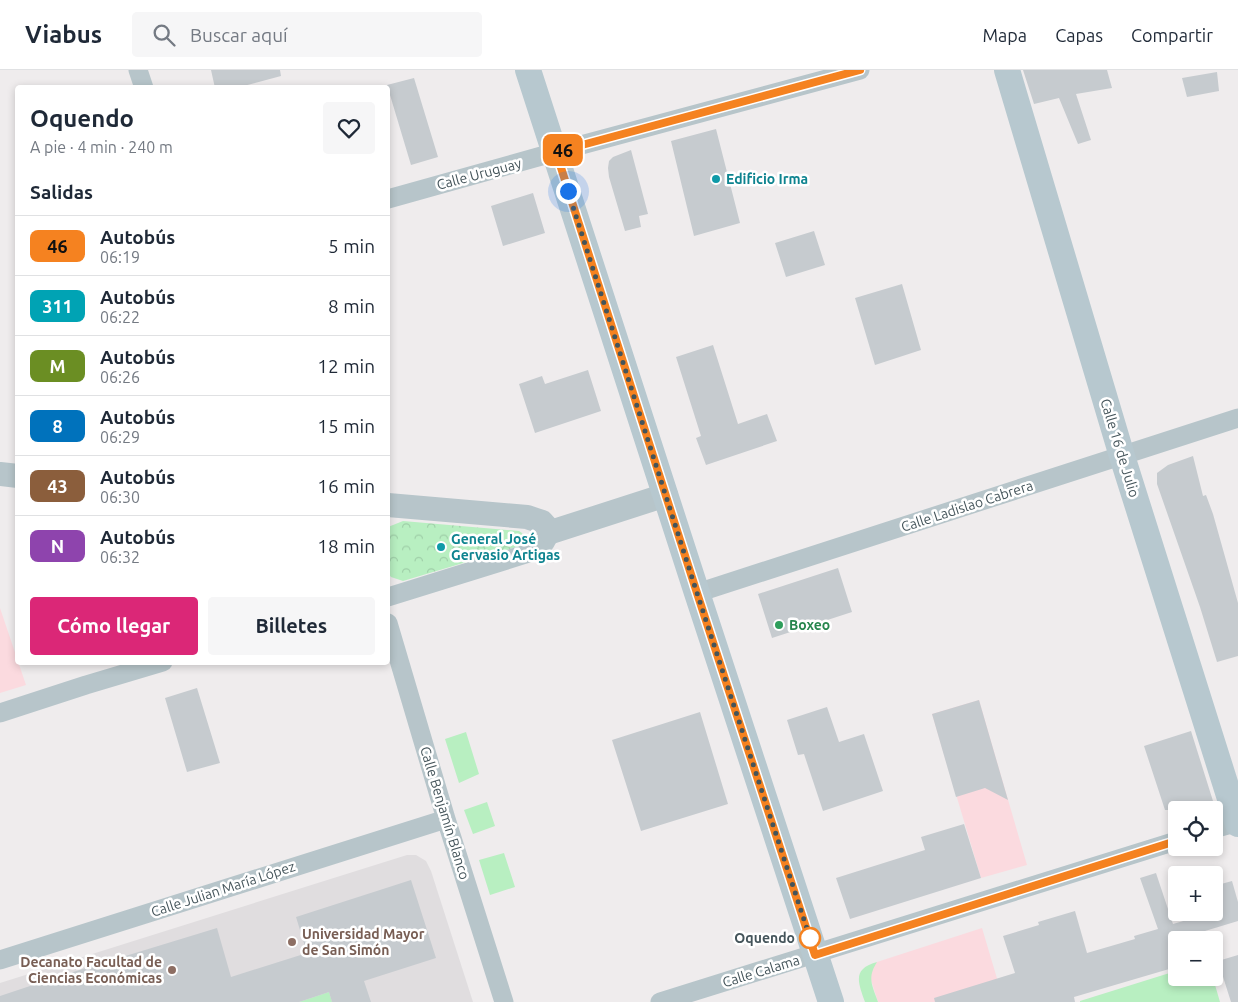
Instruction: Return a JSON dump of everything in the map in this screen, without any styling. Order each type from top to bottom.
[{"type":"main road","points":[[528,70],[831,1002]]},
{"type":"main road","name":"Calle 16 de Julio","points":[[1007,70],[1122,456],[1238,823]]},
{"type":"street","points":[[138,70],[143,85]]},
{"type":"street","name":"Calle Uruguay","points":[[390,198],[860,70]]},
{"type":"street","name":"Calle Ladislao Cabrera","points":[[697,593],[1238,418]]},
{"type":"street","points":[[0,474],[15,476]]},
{"type":"street","points":[[390,596],[529,553],[545,543],[552,532],[666,495]]},
{"type":"street","points":[[390,505],[527,518],[542,522],[552,532]]},
{"type":"street","name":"Calle Benjamín Blanco","points":[[390,630],[446,819],[504,1002]]},
{"type":"street","points":[[0,713],[154,665]]},
{"type":"street","name":"Calle Julian María López","points":[[0,960],[446,819]]},
{"type":"street","points":[[1223,827],[1238,823]]},
{"type":"street","name":"Calle Calama","points":[[660,1002],[1168,844]]},
{"type":"shaded area","points":[[0,608],[15,652],[15,665],[19,665],[26,685],[0,693]]},
{"type":"shaded area","points":[[979,700],[1027,865],[981,878],[932,714]]},
{"type":"shaded area","name":"Universidad Mayor de San Simón","points":[[407,855],[416,855],[426,861],[431,871],[473,1002],[0,1002],[0,983]]},
{"type":"shaded area","points":[[982,928],[1004,1002],[878,1002],[871,980],[871,971],[877,962]]},
{"type":"green space","points":[[403,521],[519,531],[523,534],[524,540],[520,546],[403,581],[390,576],[390,526]]},
{"type":"green space","points":[[466,732],[479,774],[459,783],[445,739]]},
{"type":"green space","points":[[487,802],[495,826],[473,834],[464,810]]},
{"type":"green space","points":[[504,853],[515,887],[490,895],[479,860]]},
{"type":"green space","points":[[877,962],[871,977],[878,1002],[865,1002],[859,982],[860,972]]},
{"type":"green space","points":[[1168,974],[1168,986],[1215,986],[1220,1002],[1080,1002]]},
{"type":"green space","points":[[329,992],[332,1002],[299,1002]]},
{"type":"building","points":[[211,70],[280,70],[281,76],[247,85],[214,85]]},
{"type":"building","points":[[1023,70],[1107,70],[1112,88],[1076,94],[1091,140],[1078,144],[1059,98],[1034,104]]},
{"type":"building","points":[[1217,72],[1219,91],[1187,97],[1182,78]]},
{"type":"building","points":[[414,78],[438,157],[411,165],[390,95],[390,85],[387,85]]},
{"type":"building","points":[[716,129],[740,223],[694,236],[671,141]]},
{"type":"building","points":[[631,150],[648,214],[639,216],[641,227],[625,231],[608,168],[609,161],[613,157]]},
{"type":"building","points":[[533,193],[545,233],[503,246],[491,206]]},
{"type":"building","points":[[814,231],[825,265],[786,277],[775,243]]},
{"type":"building","points":[[902,284],[921,350],[875,365],[855,298]]},
{"type":"building","points":[[713,345],[738,424],[767,414],[777,441],[706,465],[696,438],[701,436],[676,357]]},
{"type":"building","points":[[588,370],[601,411],[535,433],[519,384],[542,376],[545,384]]},
{"type":"building","points":[[1193,456],[1203,496],[1206,495],[1213,514],[1238,603],[1238,656],[1217,662],[1157,484],[1157,473],[1168,465]]},
{"type":"building","points":[[838,568],[852,612],[772,638],[758,594]]},
{"type":"building","points":[[197,688],[220,763],[187,772],[165,698]]},
{"type":"building","points":[[979,700],[1008,800],[985,788],[956,797],[932,714]]},
{"type":"building","points":[[827,707],[839,742],[864,734],[883,791],[823,811],[804,754],[798,755],[787,720]]},
{"type":"building","points":[[700,712],[728,804],[641,831],[612,740]]},
{"type":"building","points":[[1191,731],[1213,801],[1168,801],[1168,810],[1165,810],[1144,746]]},
{"type":"building","points":[[964,824],[981,878],[850,919],[836,878],[925,850],[921,837]]},
{"type":"building","points":[[1156,873],[1168,909],[1168,921],[1172,921],[1173,924],[1183,921],[1223,921],[1223,884],[1232,881],[1238,902],[1238,921],[1205,931],[1168,931],[1168,969],[1074,997],[1075,1002],[935,1002],[934,998],[1015,973],[1003,936],[1039,925],[1038,922],[1075,911],[1087,953],[1135,939],[1134,936],[1158,929],[1140,878]]},
{"type":"building","points":[[411,880],[436,958],[364,981],[371,1002],[332,1002],[329,992],[299,1002],[0,1002],[0,996],[217,928],[231,977],[307,953],[296,917]]},
{"type":"building","points":[[1238,955],[1238,1002],[1231,1002],[1223,977],[1223,960]]},
{"type":"bus line","name":"46","points":[[860,70],[556,152],[815,955],[1168,844]]},
{"type":"place","name":"Edificio Irma","points":[[716,179]]},
{"type":"place","name":"General José Gervasio Artigas","points":[[441,547]]},
{"type":"place","name":"Boxeo","points":[[779,625]]},
{"type":"place","name":"Oquendo","points":[[810,938]]},
{"type":"place","name":"Universidad Mayor de San Simón","points":[[292,942]]},
{"type":"place","name":"Decanato Facultad de Ciencias Económicas","points":[[172,970]]},
{"type":"route","points":[[568,191],[810,938]]}]
